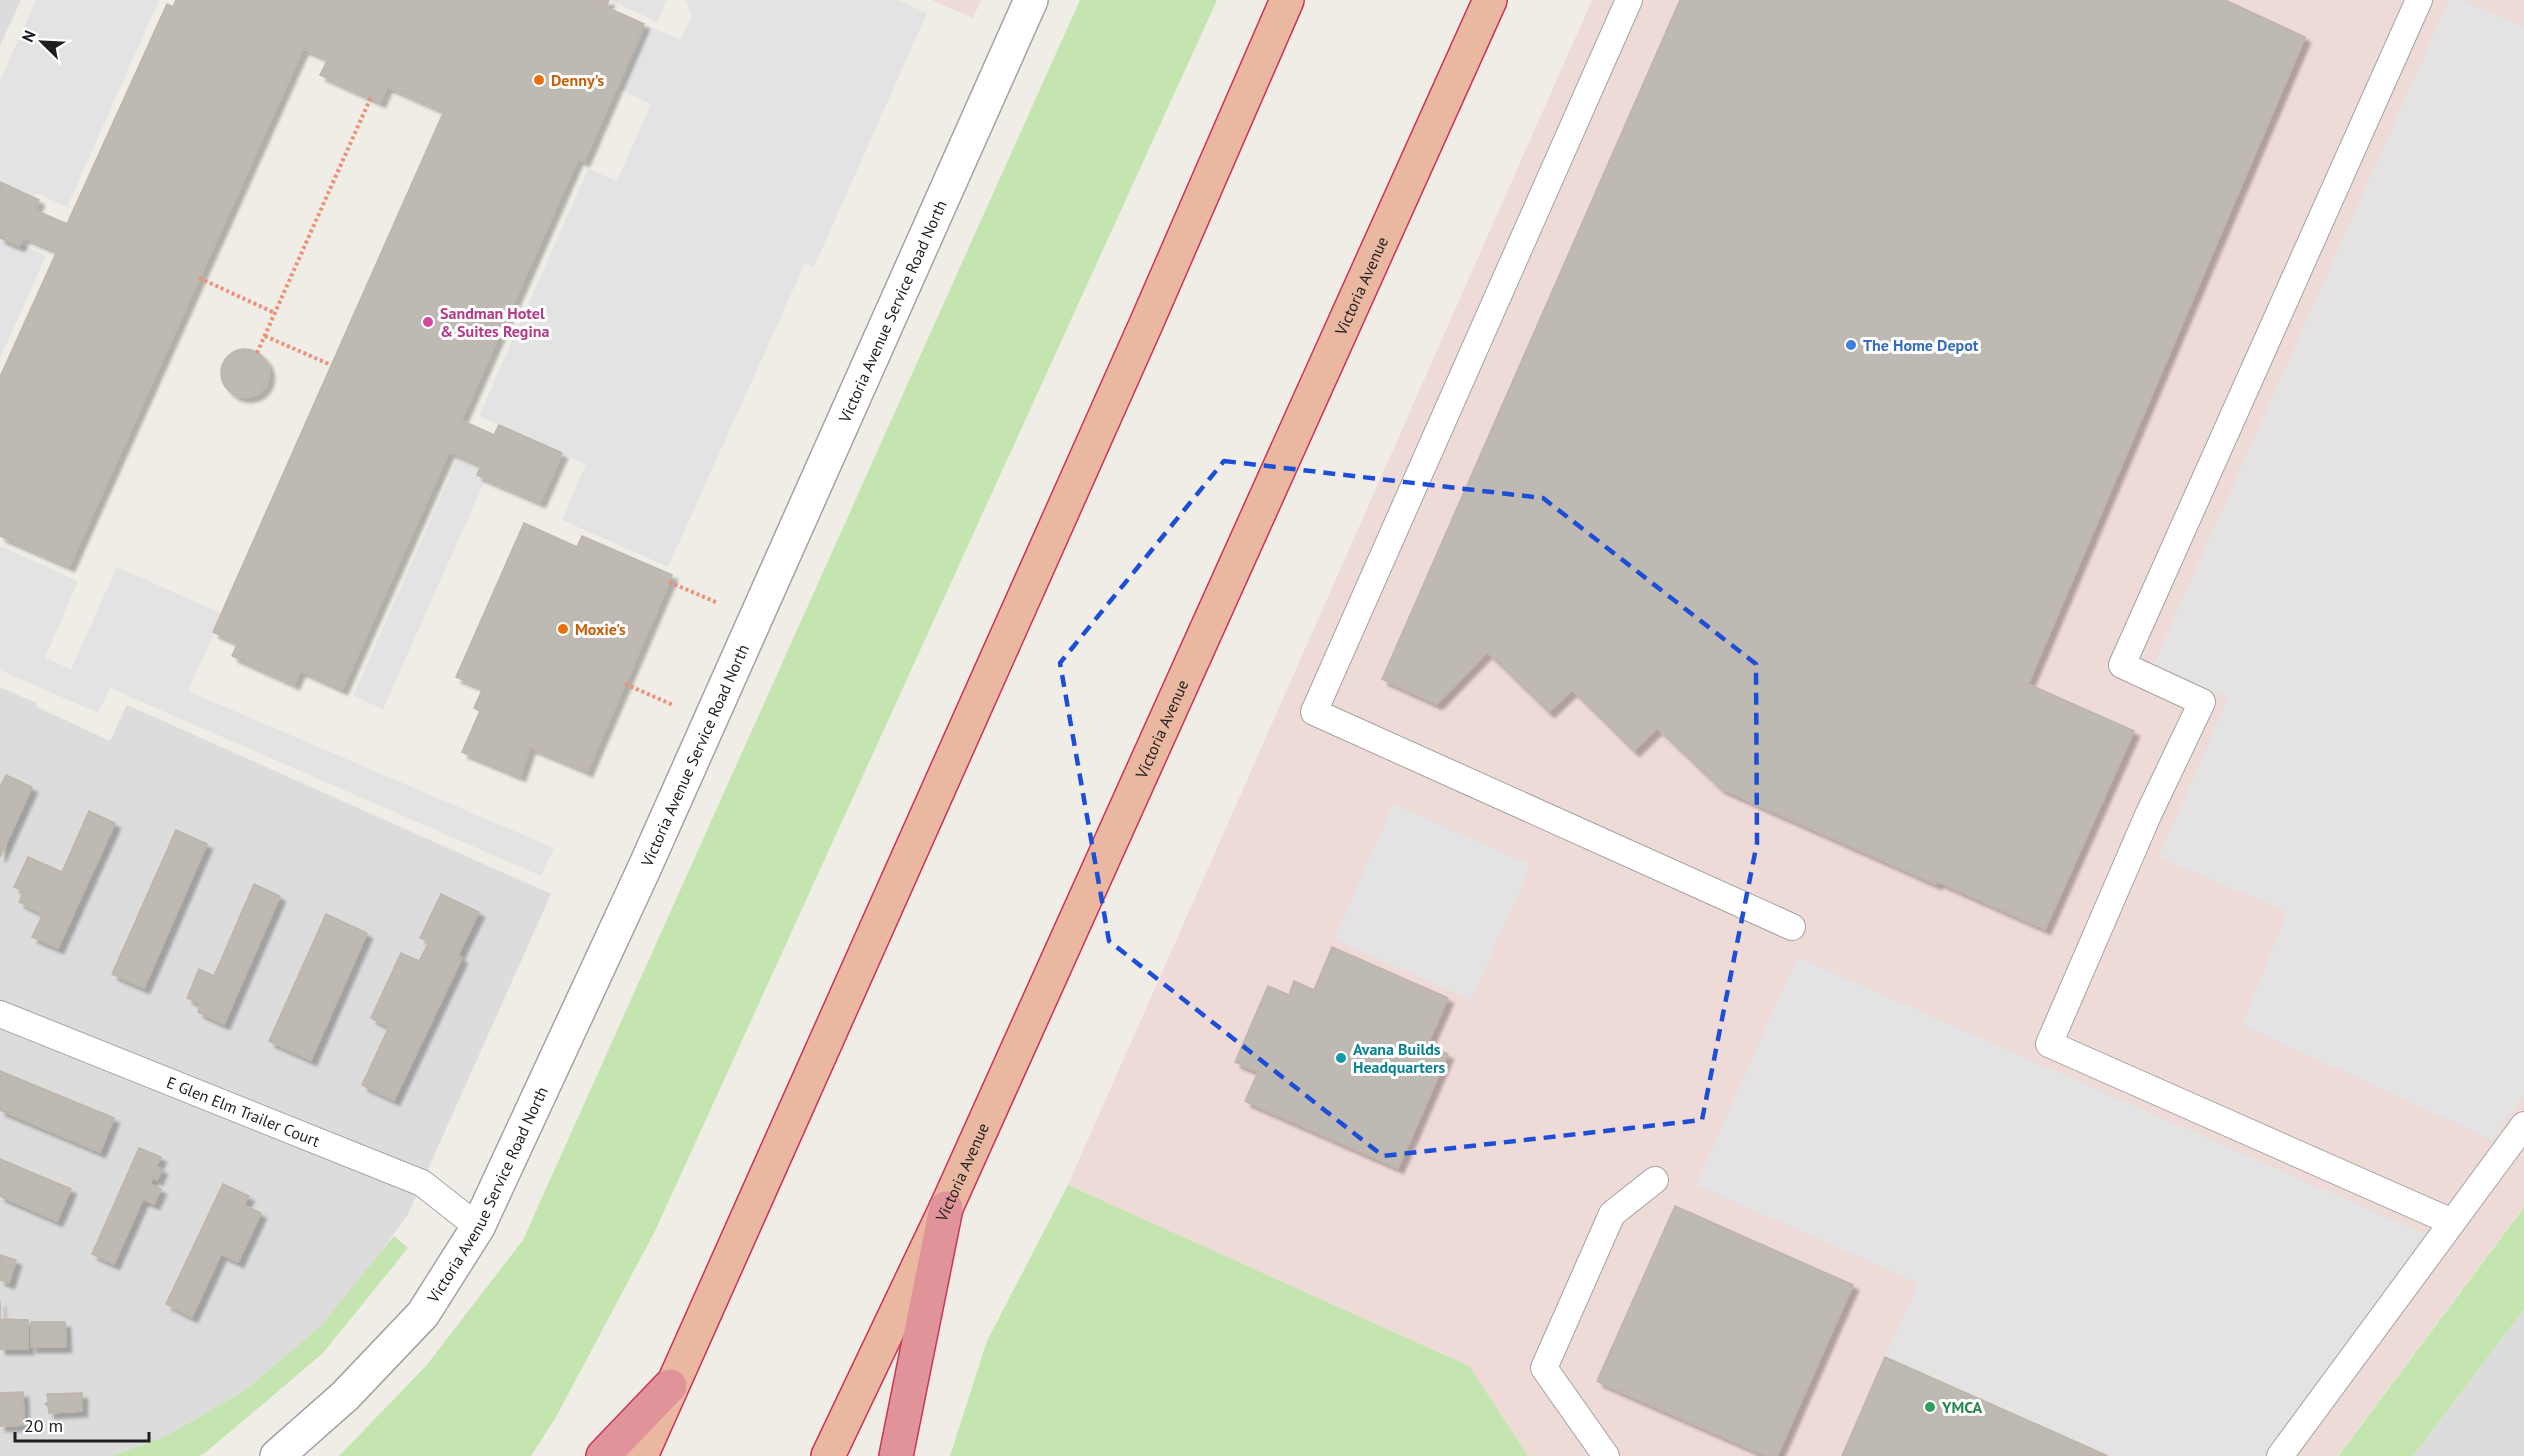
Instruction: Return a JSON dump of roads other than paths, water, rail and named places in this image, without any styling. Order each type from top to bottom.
[{"type":"highway","points":[[640,1456],[1141,335],[1287,0]]},
{"type":"highway","name":"Victoria Avenue","points":[[828,1456],[946,1208],[1487,6]]},
{"type":"highway","points":[[896,1456],[946,1208]]},
{"type":"highway","points":[[603,1456],[670,1386]]},
{"type":"street","name":"Victoria Avenue Service Road North","points":[[278,1456],[345,1396],[423,1314],[477,1227],[710,721],[1031,0]]},
{"type":"lane","points":[[1629,0],[1314,712],[1792,927]]},
{"type":"lane","points":[[2420,0],[2122,665],[2202,702],[2149,813],[2049,1044],[2452,1222]]},
{"type":"lane","name":"E Glen Elm Trailer Court","points":[[0,1014],[422,1183],[477,1227]]},
{"type":"lane","points":[[2280,1456],[2524,1125]]},
{"type":"lane","points":[[1606,1456],[1544,1368],[1612,1214],[1654,1180]]},
{"type":"place","name":"Denny's","points":[[539,80]]},
{"type":"place","name":"Sandman Hotel & Suites Regina","points":[[428,322]]},
{"type":"place","name":"The Home Depot","points":[[1851,345]]},
{"type":"place","name":"Moxie's","points":[[563,629]]},
{"type":"place","name":"Avana Builds Headquarters","points":[[1341,1058]]},
{"type":"place","name":"YMCA","points":[[1930,1407]]}]
